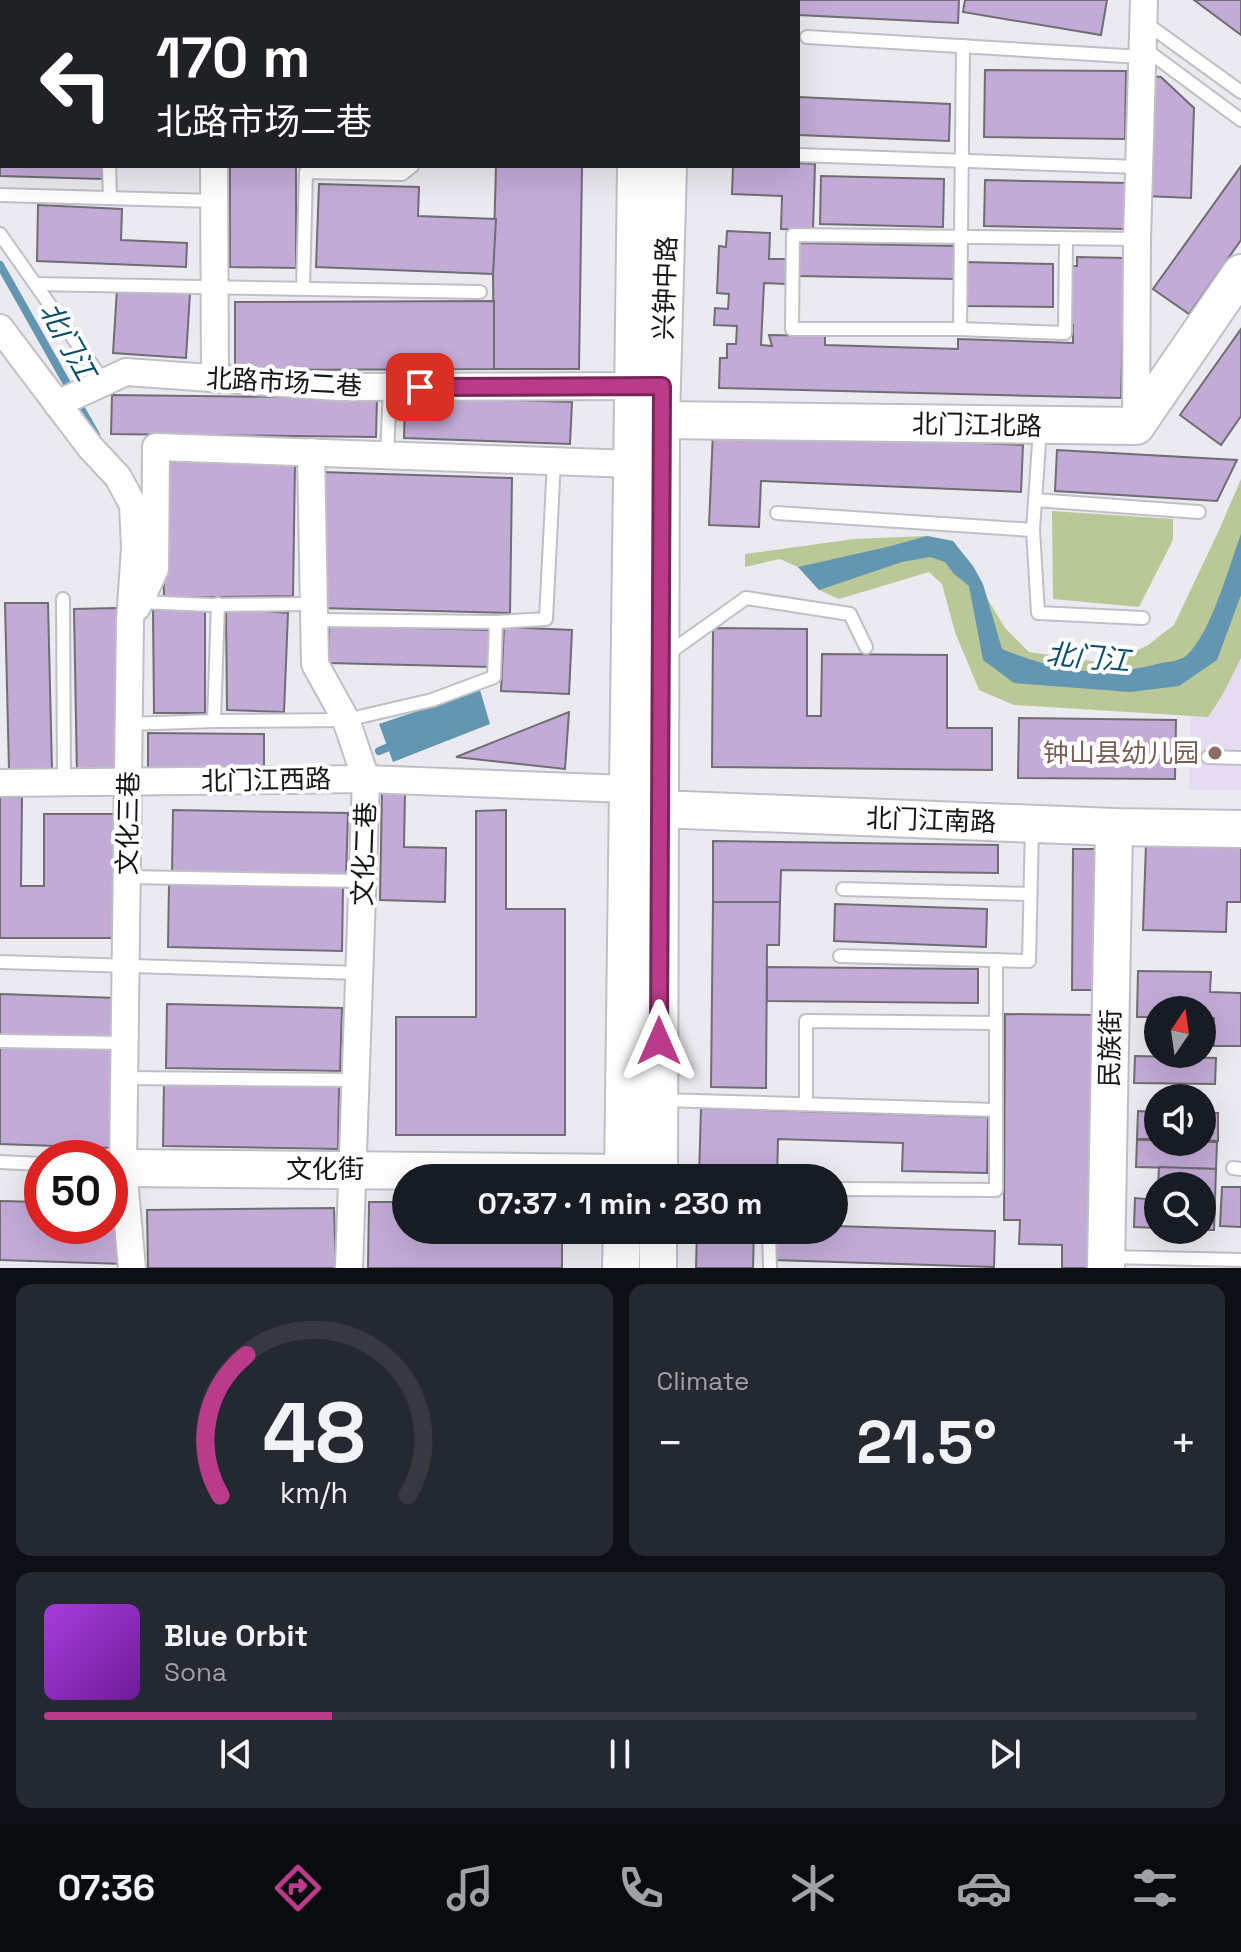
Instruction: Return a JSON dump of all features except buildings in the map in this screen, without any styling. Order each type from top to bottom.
[{"type":"street","points":[[1136,426],[1143,10]]},
{"type":"street","points":[[214,168],[215,379]]},
{"type":"street","name":"兴钟中路","points":[[623,1164],[628,789],[647,463],[636,168]]},
{"type":"street","name":"兴钟中路","points":[[647,403],[668,168]]},
{"type":"street","points":[[1136,426],[1241,273]]},
{"type":"street","name":"文化三巷","points":[[0,328],[90,447],[118,477],[133,505],[135,611],[129,724],[124,1078],[119,1140]]},
{"type":"street","name":"北路市场二巷","points":[[57,404],[126,372],[647,403]]},
{"type":"street","name":"北门江北路","points":[[647,403],[1040,426],[1136,426]]},
{"type":"street","points":[[135,611],[155,569],[156,447],[647,463]]},
{"type":"street","name":"文化二巷","points":[[311,452],[315,664],[346,720],[366,779],[349,1268]]},
{"type":"street","name":"兴钟中路","points":[[647,463],[660,659],[659,1164]]},
{"type":"street","name":"北门江西路","points":[[0,783],[366,779],[628,789]]},
{"type":"street","points":[[628,789],[659,809]]},
{"type":"street","name":"北门江南路","points":[[659,809],[1241,829]]},
{"type":"street","name":"民族街","points":[[1106,1262],[1114,827]]},
{"type":"street","name":"文化街","points":[[128,1167],[392,1170]]},
{"type":"street","name":"文化三巷","points":[[128,1241],[132,1268]]},
{"type":"street","points":[[621,1268],[622,1244]]},
{"type":"street","points":[[658,1244],[658,1268]]},
{"type":"lane","points":[[1143,10],[1241,92]]},
{"type":"lane","points":[[807,37],[1142,52],[1241,120]]},
{"type":"lane","points":[[960,329],[963,46]]},
{"type":"lane","points":[[800,155],[1139,167]]},
{"type":"lane","points":[[109,168],[110,198]]},
{"type":"lane","points":[[303,288],[306,172],[402,174],[410,168]]},
{"type":"lane","points":[[0,195],[214,201]]},
{"type":"lane","points":[[0,234],[104,382]]},
{"type":"lane","points":[[1066,239],[1065,333],[960,329],[792,329],[793,235],[1137,239]]},
{"type":"lane","points":[[35,284],[480,292]]},
{"type":"lane","points":[[387,455],[390,387]]},
{"type":"lane","points":[[1040,426],[1033,530],[1038,613],[1143,618]]},
{"type":"lane","points":[[135,611],[218,604],[496,622],[546,619],[554,461]]},
{"type":"lane","points":[[1035,500],[1199,512]]},
{"type":"lane","points":[[777,513],[1033,530]]},
{"type":"lane","points":[[660,659],[746,598],[850,614],[866,647]]},
{"type":"lane","points":[[63,599],[64,782]]},
{"type":"lane","points":[[214,721],[218,604]]},
{"type":"lane","points":[[129,724],[346,720],[432,700],[494,677],[496,622]]},
{"type":"lane","points":[[1208,757],[1241,758]]},
{"type":"lane","points":[[840,956],[1029,961],[1032,824]]},
{"type":"lane","points":[[127,877],[363,881]]},
{"type":"lane","points":[[843,889],[1030,894]]},
{"type":"lane","points":[[848,1189],[996,1190],[996,960]]},
{"type":"lane","points":[[0,962],[360,973]]},
{"type":"lane","points":[[806,1103],[806,1021],[996,1023]]},
{"type":"lane","points":[[0,1041],[125,1043]]},
{"type":"lane","points":[[124,1078],[355,1080]]},
{"type":"lane","points":[[659,1099],[995,1110]]},
{"type":"lane","points":[[0,1162],[24,1163]]},
{"type":"lane","points":[[769,1244],[770,1268]]},
{"type":"lane","points":[[1106,1262],[1241,1260]]},
{"type":"shaded area","name":"钟山县幼儿园","points":[[1241,658],[1241,790],[1189,790],[1191,716],[1208,716]]},
{"type":"green space","points":[[1241,479],[1241,658],[1208,717],[1014,705],[979,690],[955,632],[942,584],[929,572],[839,599],[819,590],[798,567],[780,559],[745,567],[745,554],[854,539],[927,536],[953,541],[1005,628],[1029,652],[1111,664],[1148,645],[1174,625]]},
{"type":"green space","points":[[1052,511],[1173,519],[1173,540],[1139,607],[1053,599]]},
{"type":"water","points":[[1241,534],[1241,595],[1217,660],[1179,686],[1130,692],[1014,683],[983,660],[969,586],[945,562],[930,557],[902,562],[819,590],[798,567],[927,536],[953,541],[983,584],[1002,649],[1059,667],[1117,671],[1186,656],[1211,616]]},
{"type":"water","points":[[480,690],[490,724],[393,762],[379,724]]},
{"type":"waterway","name":"北门江","points":[[0,265],[96,435]]},
{"type":"waterway","name":"北门江","points":[[379,751],[396,744]]},
{"type":"place","name":"钟山县幼儿园","points":[[1215,753]]},
{"type":"route","points":[[420,387],[662,386],[659,1041]]}]
